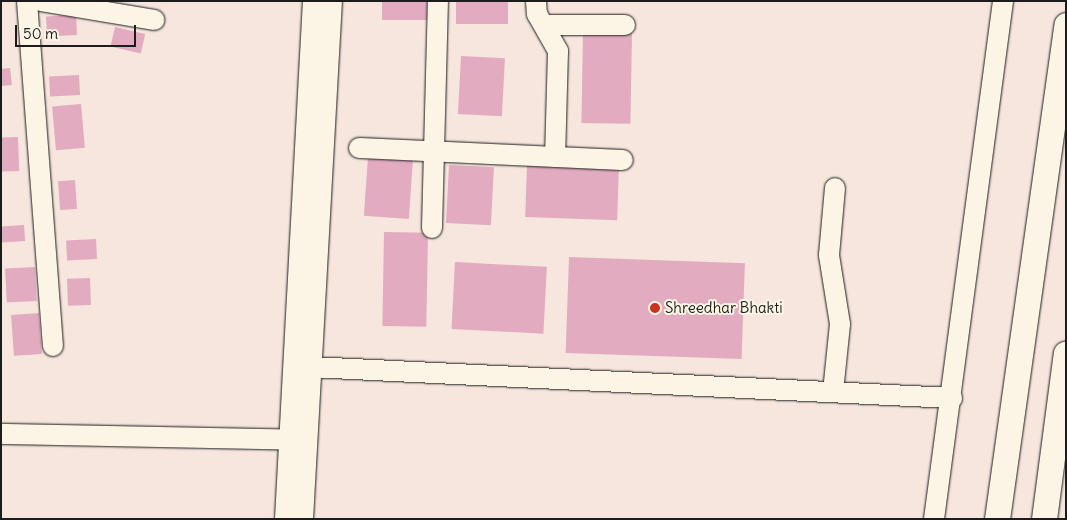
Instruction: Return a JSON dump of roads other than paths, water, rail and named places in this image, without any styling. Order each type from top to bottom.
[{"type":"main road","points":[[997,519],[1066,25]]},
{"type":"main road","points":[[1044,519],[1066,353]]},
{"type":"street","points":[[27,1],[53,346]]},
{"type":"street","points":[[41,1],[154,20]]},
{"type":"street","points":[[303,519],[297,440],[313,1]]},
{"type":"street","points":[[285,519],[311,367],[332,1]]},
{"type":"street","points":[[432,228],[438,1]]},
{"type":"street","points":[[536,1],[544,25],[558,51],[555,157]]},
{"type":"street","points":[[934,519],[952,398],[1003,1]]},
{"type":"street","points":[[544,25],[625,25]]},
{"type":"street","points":[[359,148],[623,160]]},
{"type":"street","points":[[833,392],[840,310],[829,255],[835,188]]},
{"type":"street","points":[[311,367],[952,398]]},
{"type":"street","points":[[1,434],[297,440]]},
{"type":"place","name":"Shreedhar Bhakti","points":[[655,308]]}]
